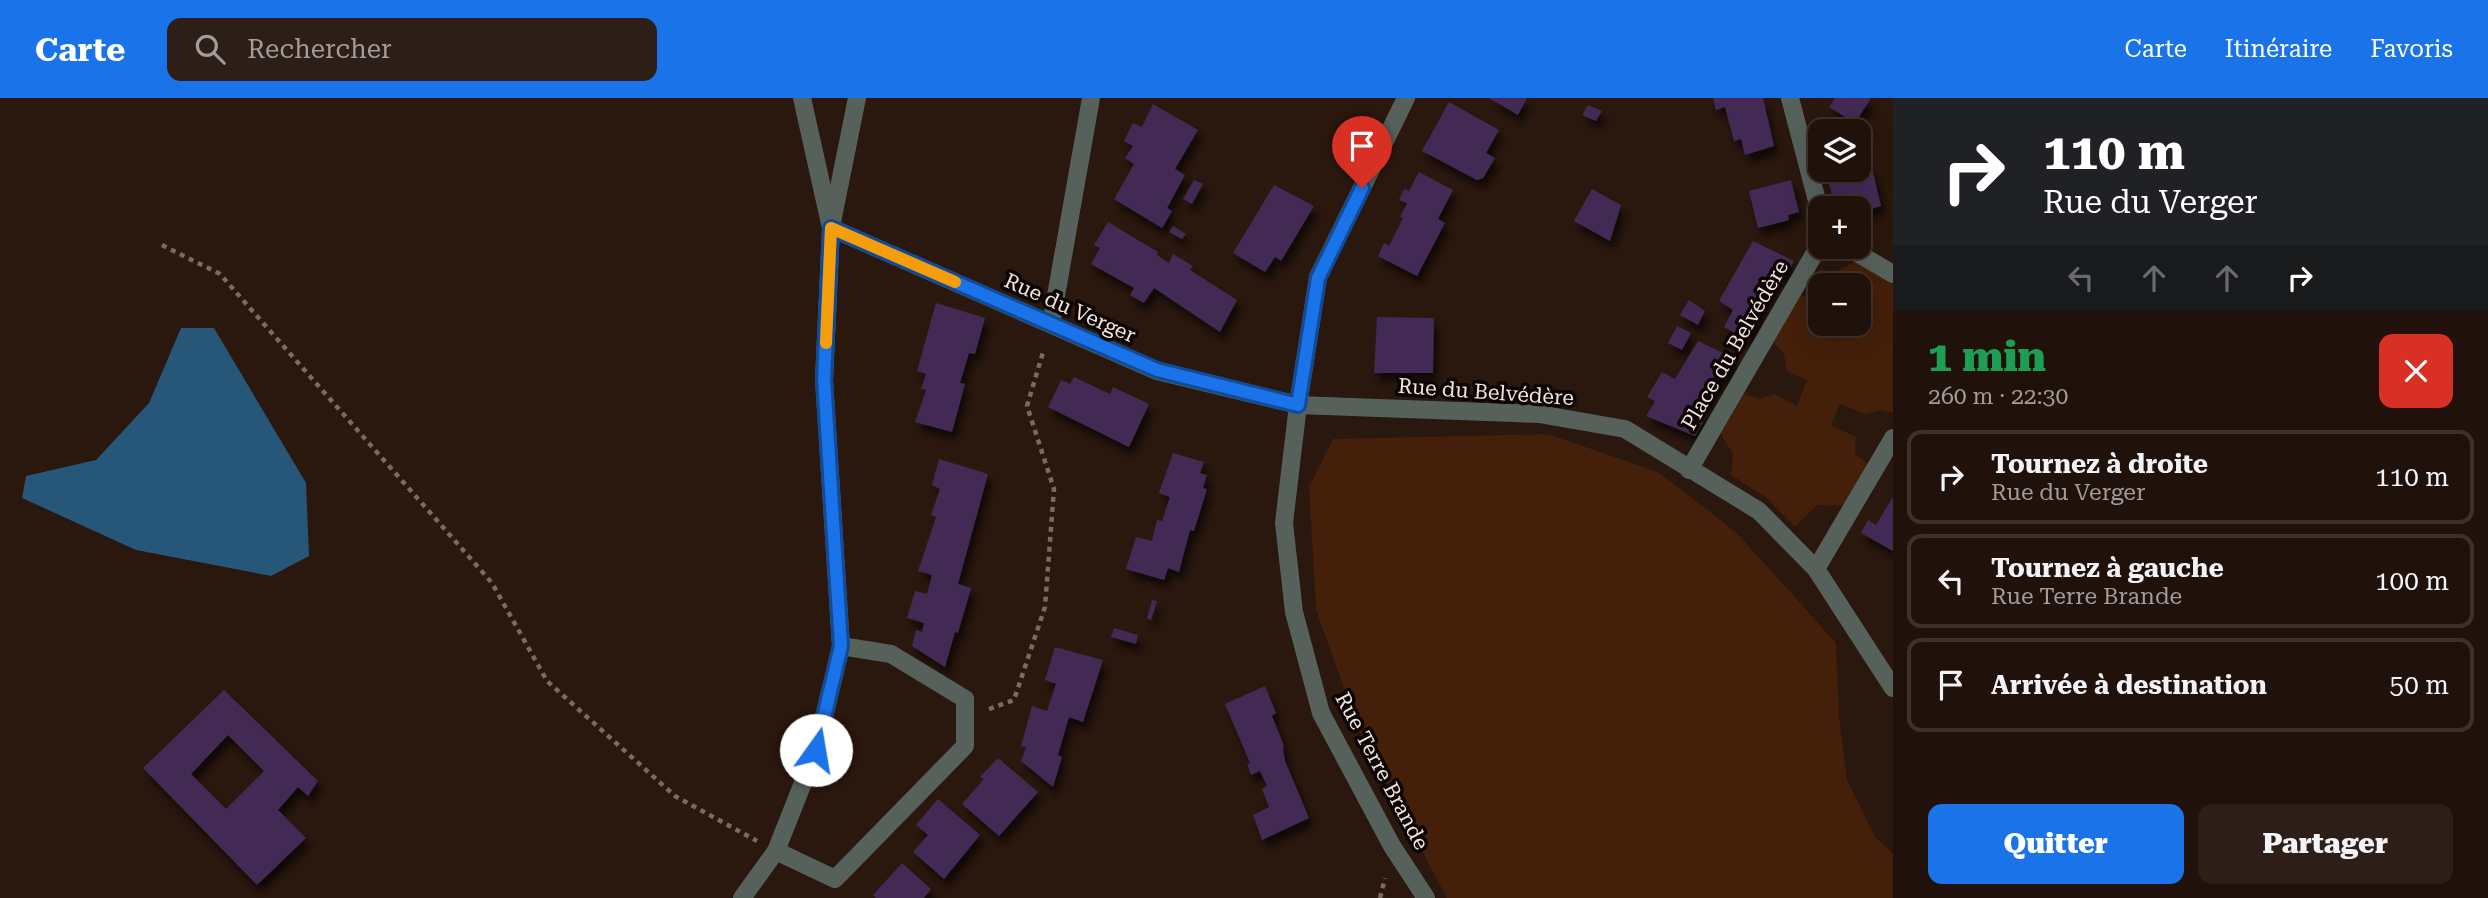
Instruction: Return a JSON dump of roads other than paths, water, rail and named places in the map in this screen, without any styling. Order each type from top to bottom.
[{"type":"street","points":[[802,98],[831,228]]},
{"type":"street","points":[[742,898],[776,851],[816,750],[841,646],[824,380],[831,228],[857,98]]},
{"type":"street","points":[[1051,324],[1091,98]]},
{"type":"street","name":"Rue Terre Brande","points":[[1406,98],[1318,278],[1298,405],[1284,523],[1294,612],[1321,713],[1392,846],[1426,898]]},
{"type":"street","points":[[1790,98],[1816,196]]},
{"type":"street","name":"Rue du Verger","points":[[831,228],[1157,370],[1298,405]]},
{"type":"street","name":"Place du Belvédère","points":[[1689,470],[1811,259]]},
{"type":"street","points":[[1867,259],[1893,274]]},
{"type":"street","name":"Rue du Belvédère","points":[[1298,405],[1539,414],[1625,429],[1759,511],[1816,569],[1893,688]]},
{"type":"street","points":[[1816,569],[1893,438]]},
{"type":"street","points":[[776,851],[835,879],[965,746],[965,699],[891,654],[841,646]]},
{"type":"water","points":[[181,328],[214,328],[306,483],[309,556],[271,576],[136,550],[22,498],[26,476],[96,460],[149,403]]}]
